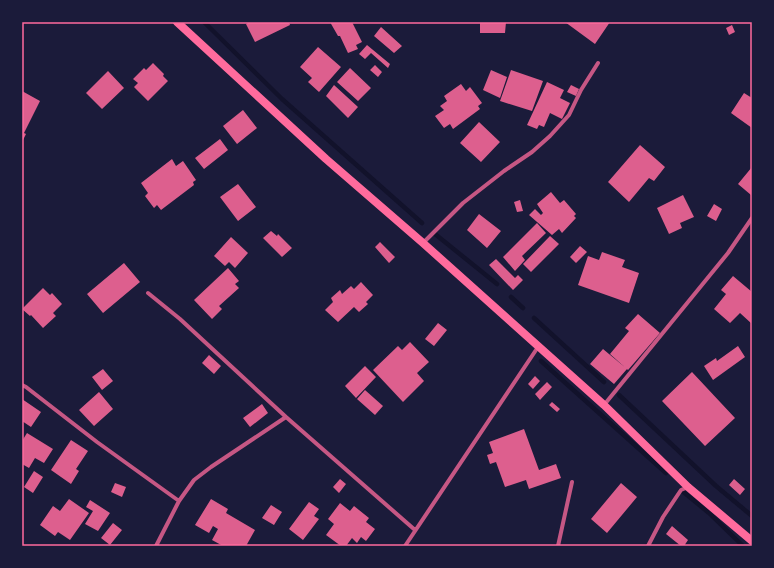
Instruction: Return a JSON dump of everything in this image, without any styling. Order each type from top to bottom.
[{"type":"main road","points":[[177,22],[326,159],[423,243],[604,405],[688,487],[752,541]]},
{"type":"street","points":[[423,243],[463,203],[504,171],[532,152],[550,136],[569,115],[581,90],[598,63]]},
{"type":"street","points":[[604,405],[728,253],[752,218]]},
{"type":"street","points":[[148,293],[415,530]]},
{"type":"street","points":[[404,546],[538,347]]},
{"type":"street","points":[[22,385],[26,386],[97,442],[179,502]]},
{"type":"street","points":[[156,546],[179,502],[194,480],[286,417]]},
{"type":"street","points":[[558,546],[572,482]]},
{"type":"street","points":[[648,546],[663,517],[681,490],[688,487]]},
{"type":"building","points":[[250,22],[289,22],[290,25],[255,42],[246,24]]},
{"type":"building","points":[[330,22],[352,22],[362,42],[356,45],[358,49],[348,53],[340,36],[338,36]]},
{"type":"building","points":[[480,22],[506,22],[505,33],[480,33]]},
{"type":"building","points":[[565,22],[610,22],[595,44]]},
{"type":"building","points":[[732,25],[735,32],[729,35],[726,28]]},
{"type":"building","points":[[381,27],[402,46],[394,53],[374,36]]},
{"type":"building","points":[[367,45],[390,64],[388,68],[371,53],[365,59],[359,54]]},
{"type":"building","points":[[318,47],[341,67],[319,92],[308,82],[312,78],[300,67]]},
{"type":"building","points":[[153,63],[164,74],[163,76],[168,81],[148,101],[134,87],[138,83],[133,79],[144,68],[146,70]]},
{"type":"building","points":[[375,65],[382,72],[378,77],[370,70]]},
{"type":"building","points":[[350,68],[371,88],[358,101],[337,82]]},
{"type":"building","points":[[491,70],[507,77],[500,98],[483,90]]},
{"type":"building","points":[[511,70],[543,81],[532,111],[500,101]]},
{"type":"building","points":[[108,71],[124,88],[102,109],[86,93]]},
{"type":"building","points":[[547,82],[564,90],[560,98],[570,103],[562,119],[550,113],[544,127],[539,125],[537,129],[527,125]]},
{"type":"building","points":[[461,84],[466,91],[470,87],[482,103],[478,106],[480,109],[453,129],[450,124],[444,128],[435,116],[444,110],[440,106],[447,101],[444,96]]},
{"type":"building","points":[[334,85],[358,107],[348,118],[326,96]]},
{"type":"building","points":[[571,85],[579,89],[576,96],[567,92]]},
{"type":"building","points":[[22,91],[40,101],[24,133],[26,134],[22,142]]},
{"type":"building","points":[[744,93],[752,98],[752,128],[731,113]]},
{"type":"building","points":[[243,110],[257,128],[237,144],[223,126]]},
{"type":"building","points":[[479,122],[500,142],[481,162],[460,143]]},
{"type":"building","points":[[220,139],[228,150],[204,169],[195,158]]},
{"type":"building","points":[[640,145],[665,167],[654,181],[649,178],[629,202],[608,182]]},
{"type":"building","points":[[172,159],[176,166],[183,161],[196,180],[193,182],[194,185],[161,210],[157,205],[154,208],[145,196],[148,193],[141,183]]},
{"type":"building","points":[[752,167],[752,194],[751,195],[738,184]]},
{"type":"building","points":[[238,184],[256,207],[238,221],[220,197]]},
{"type":"building","points":[[551,192],[560,203],[564,200],[576,214],[574,216],[576,218],[562,233],[559,229],[552,235],[529,215],[535,209],[541,215],[543,213],[537,204]]},
{"type":"building","points":[[683,195],[694,217],[680,223],[682,228],[669,234],[657,208]]},
{"type":"building","points":[[520,200],[523,211],[517,212],[514,202]]},
{"type":"building","points":[[714,204],[722,209],[716,221],[707,216]]},
{"type":"building","points":[[479,214],[501,231],[487,248],[467,230]]},
{"type":"building","points":[[537,223],[546,233],[522,256],[525,260],[515,271],[503,257]]},
{"type":"building","points":[[271,231],[277,236],[278,234],[292,248],[282,257],[263,238]]},
{"type":"building","points":[[550,236],[559,244],[531,272],[523,264]]},
{"type":"building","points":[[231,237],[248,253],[235,268],[229,262],[225,266],[214,256]]},
{"type":"building","points":[[380,242],[395,257],[389,263],[375,247]]},
{"type":"building","points":[[580,246],[587,252],[576,263],[570,257]]},
{"type":"building","points":[[602,252],[625,260],[622,267],[639,273],[629,303],[578,285],[588,256],[599,260]]},
{"type":"building","points":[[496,259],[515,278],[518,275],[523,280],[513,290],[489,265]]},
{"type":"building","points":[[124,263],[140,282],[103,313],[87,294]]},
{"type":"building","points":[[228,268],[239,281],[235,284],[239,288],[219,306],[222,309],[212,319],[194,300]]},
{"type":"building","points":[[733,276],[752,292],[752,324],[740,313],[730,323],[714,309],[726,294],[721,290]]},
{"type":"building","points":[[361,282],[373,295],[366,302],[368,304],[359,312],[354,307],[338,322],[325,310],[333,302],[331,298],[340,290],[342,294],[351,286],[354,289]]},
{"type":"building","points":[[43,288],[50,295],[52,293],[62,304],[53,313],[56,316],[43,328],[31,315],[30,316],[22,309]]},
{"type":"building","points":[[638,314],[660,333],[628,370],[610,354],[629,331],[625,328]]},
{"type":"building","points":[[438,323],[447,330],[434,346],[425,339]]},
{"type":"building","points":[[410,342],[429,362],[417,373],[424,381],[403,402],[373,370],[398,346],[402,350]]},
{"type":"building","points":[[738,346],[745,357],[713,380],[704,366],[716,358],[717,361]]},
{"type":"building","points":[[603,349],[627,369],[614,384],[590,364]]},
{"type":"building","points":[[209,355],[221,366],[214,374],[202,363]]},
{"type":"building","points":[[365,366],[376,377],[356,398],[345,386]]},
{"type":"building","points":[[103,369],[113,381],[102,390],[92,377]]},
{"type":"building","points":[[692,372],[735,418],[705,446],[662,401]]},
{"type":"building","points":[[535,376],[540,381],[533,389],[528,384]]},
{"type":"building","points":[[547,382],[552,387],[540,400],[535,394]]},
{"type":"building","points":[[365,390],[383,406],[375,415],[357,399]]},
{"type":"building","points":[[99,392],[113,409],[94,426],[79,410]]},
{"type":"building","points":[[22,399],[41,412],[31,427],[22,421]]},
{"type":"building","points":[[552,402],[560,409],[557,412],[549,405]]},
{"type":"building","points":[[262,404],[268,413],[250,427],[243,418]]},
{"type":"building","points":[[524,429],[539,470],[556,464],[561,478],[529,489],[526,480],[505,487],[496,462],[490,464],[487,455],[493,453],[489,442]]},
{"type":"building","points":[[27,433],[53,449],[44,463],[35,458],[29,468],[22,464],[22,441]]},
{"type":"building","points":[[71,440],[88,451],[76,469],[79,471],[71,484],[51,470]]},
{"type":"building","points":[[34,471],[43,477],[33,493],[24,487]]},
{"type":"building","points":[[340,479],[346,484],[339,493],[333,487]]},
{"type":"building","points":[[734,479],[745,489],[740,495],[729,485]]},
{"type":"building","points":[[115,483],[126,487],[122,497],[111,492]]},
{"type":"building","points":[[621,483],[637,497],[607,533],[591,519]]},
{"type":"building","points":[[69,499],[89,513],[70,540],[58,532],[55,536],[40,525],[53,506],[60,511]]},
{"type":"building","points":[[211,499],[228,509],[226,513],[255,530],[246,546],[223,546],[212,540],[218,529],[213,526],[209,533],[195,525]]},
{"type":"building","points":[[90,500],[110,513],[98,531],[85,524],[93,511],[86,507]]},
{"type":"building","points":[[309,502],[319,509],[314,516],[319,519],[303,540],[289,529]]},
{"type":"building","points":[[340,503],[350,511],[354,506],[369,518],[366,522],[375,529],[366,541],[361,537],[357,543],[352,538],[346,546],[341,546],[326,535],[334,524],[328,519]]},
{"type":"building","points":[[271,505],[282,512],[274,525],[262,518]]},
{"type":"building","points":[[113,523],[122,530],[110,545],[101,538]]},
{"type":"building","points":[[672,526],[688,540],[684,546],[681,546],[666,534]]},
{"type":"waterway","points":[[204,22],[282,99],[422,223]]},
{"type":"waterway","points":[[435,234],[497,284]]},
{"type":"waterway","points":[[511,297],[523,308]]},
{"type":"waterway","points":[[534,318],[604,382]]},
{"type":"waterway","points":[[541,361],[666,473]]},
{"type":"waterway","points":[[619,395],[716,486],[752,516]]},
{"type":"waterway","points":[[681,490],[709,513],[743,546]]}]
